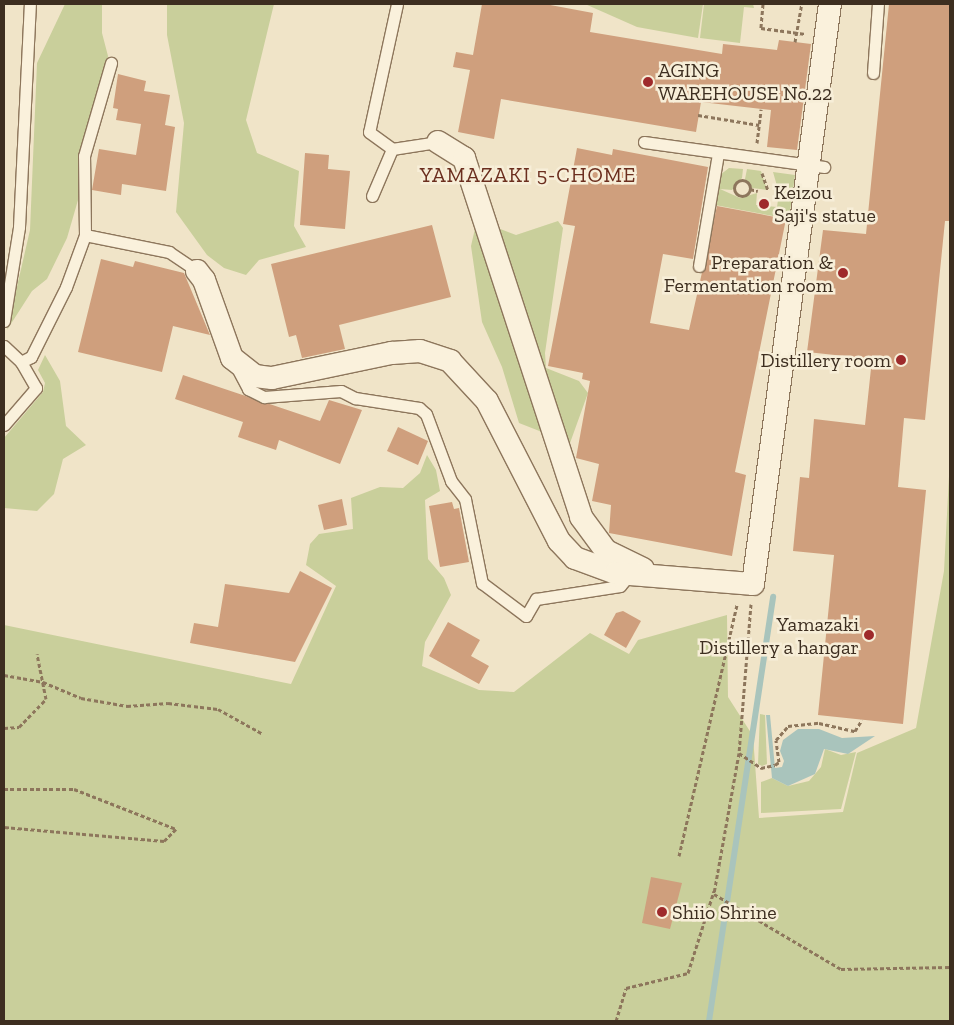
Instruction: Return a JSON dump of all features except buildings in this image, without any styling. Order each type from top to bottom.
[{"type":"street","points":[[197,271],[204,280],[232,358],[255,376],[272,378],[392,353],[436,353],[468,377],[487,401],[559,541],[575,558],[593,566],[630,574],[747,585],[817,166],[830,4]]},
{"type":"street","points":[[438,142],[464,158],[581,517],[606,551],[630,565],[665,576]]},
{"type":"lane","points":[[4,321],[19,228],[30,4]]},
{"type":"lane","points":[[396,4],[369,132],[392,149],[438,142]]},
{"type":"lane","points":[[873,74],[878,4]]},
{"type":"lane","points":[[21,362],[30,357],[45,333],[85,235],[84,156],[111,62]]},
{"type":"lane","points":[[644,142],[718,154],[817,166]]},
{"type":"lane","points":[[372,196],[392,149]]},
{"type":"lane","points":[[699,266],[718,154]]},
{"type":"lane","points":[[85,235],[169,252],[197,271]]},
{"type":"lane","points":[[4,346],[21,362],[36,388],[4,425]]},
{"type":"lane","points":[[232,358],[248,389],[264,396],[341,391],[355,398],[419,408],[426,414],[451,481],[465,499],[482,583],[526,616],[536,599],[620,586],[630,574]]},
{"type":"path","points":[[762,4],[761,28],[826,36]]},
{"type":"path","points":[[795,42],[802,4]]},
{"type":"path","points":[[755,159],[761,109]]},
{"type":"path","points":[[698,115],[759,125]]},
{"type":"path","points":[[744,174],[743,180],[750,189],[758,191]]},
{"type":"path","points":[[762,178],[768,190]]},
{"type":"path","points":[[743,180],[735,183],[735,192],[744,196],[750,189]]},
{"type":"path","points":[[747,585],[739,753],[714,894],[841,969],[950,967]]},
{"type":"path","points":[[679,856],[747,585]]},
{"type":"path","points":[[4,728],[20,727],[46,699],[38,654]]},
{"type":"path","points":[[4,674],[42,682],[81,698],[127,706],[168,703],[218,709],[263,734]]},
{"type":"path","points":[[739,753],[742,758],[756,765],[775,765],[779,762],[776,740],[788,726],[819,723],[852,731],[860,729],[862,720]]},
{"type":"path","points":[[4,789],[74,790],[176,829],[164,841],[4,827]]},
{"type":"path","points":[[616,1021],[626,988],[688,973],[714,891]]},
{"type":"green space","points":[[65,4],[102,4],[102,33],[108,56],[94,145],[67,238],[47,279],[32,291],[7,330],[30,230],[37,63]]},
{"type":"green space","points":[[167,4],[274,4],[246,120],[257,153],[299,171],[294,226],[306,247],[259,260],[246,275],[224,268],[207,255],[176,212],[184,123],[167,35]]},
{"type":"green space","points":[[585,4],[703,4],[698,38],[637,27]]},
{"type":"green space","points":[[704,4],[753,4],[754,8],[744,7],[740,43],[700,38]]},
{"type":"green space","points":[[729,168],[743,169],[742,178],[732,190],[720,189],[740,198],[757,193],[756,205],[777,207],[779,193],[773,172],[795,175],[789,219],[715,205],[720,175]]},
{"type":"green space","points":[[747,169],[761,171],[767,190],[752,188],[745,179]]},
{"type":"green space","points":[[477,220],[516,235],[558,221],[563,228],[545,353],[546,368],[579,381],[588,393],[570,443],[519,423],[502,367],[482,322],[471,246]]},
{"type":"green space","points":[[45,355],[60,381],[66,426],[86,445],[63,459],[54,494],[37,511],[4,508],[4,438],[43,392],[45,383],[38,370]]},
{"type":"green space","points":[[427,455],[436,470],[440,491],[425,500],[428,559],[444,578],[451,595],[425,642],[422,666],[479,690],[514,692],[590,633],[629,654],[638,640],[727,615],[728,697],[753,736],[759,818],[843,812],[857,753],[916,728],[944,571],[950,457],[950,1021],[4,1021],[4,625],[291,684],[336,586],[306,565],[310,544],[319,534],[353,529],[351,498],[380,487],[403,488],[420,473]]},
{"type":"green space","points":[[760,714],[765,715],[767,764],[762,766],[758,764]]},
{"type":"green space","points":[[825,749],[841,755],[856,752],[841,809],[761,813],[761,782],[772,778],[788,786],[809,781],[821,767]]},
{"type":"water","points":[[766,715],[770,715],[775,768],[782,767],[784,761],[780,751],[783,740],[798,729],[819,729],[842,738],[875,736],[848,754],[824,749],[815,774],[788,786],[772,778]]},
{"type":"waterway","points":[[709,1021],[773,597]]},
{"type":"place","name":"AGING WAREHOUSE No.22","points":[[648,82]]},
{"type":"place","name":"Keizou Saji's statue","points":[[764,204]]},
{"type":"place","name":"Preparation & Fermentation room","points":[[843,273]]},
{"type":"place","name":"Distillery room","points":[[901,360]]},
{"type":"place","name":"Yamazaki Distillery a hangar","points":[[869,635]]},
{"type":"place","name":"Shiio Shrine","points":[[662,912]]},
{"type":"district","name":"YAMAZAKI 5-CHOME","points":[[528,175]]}]
